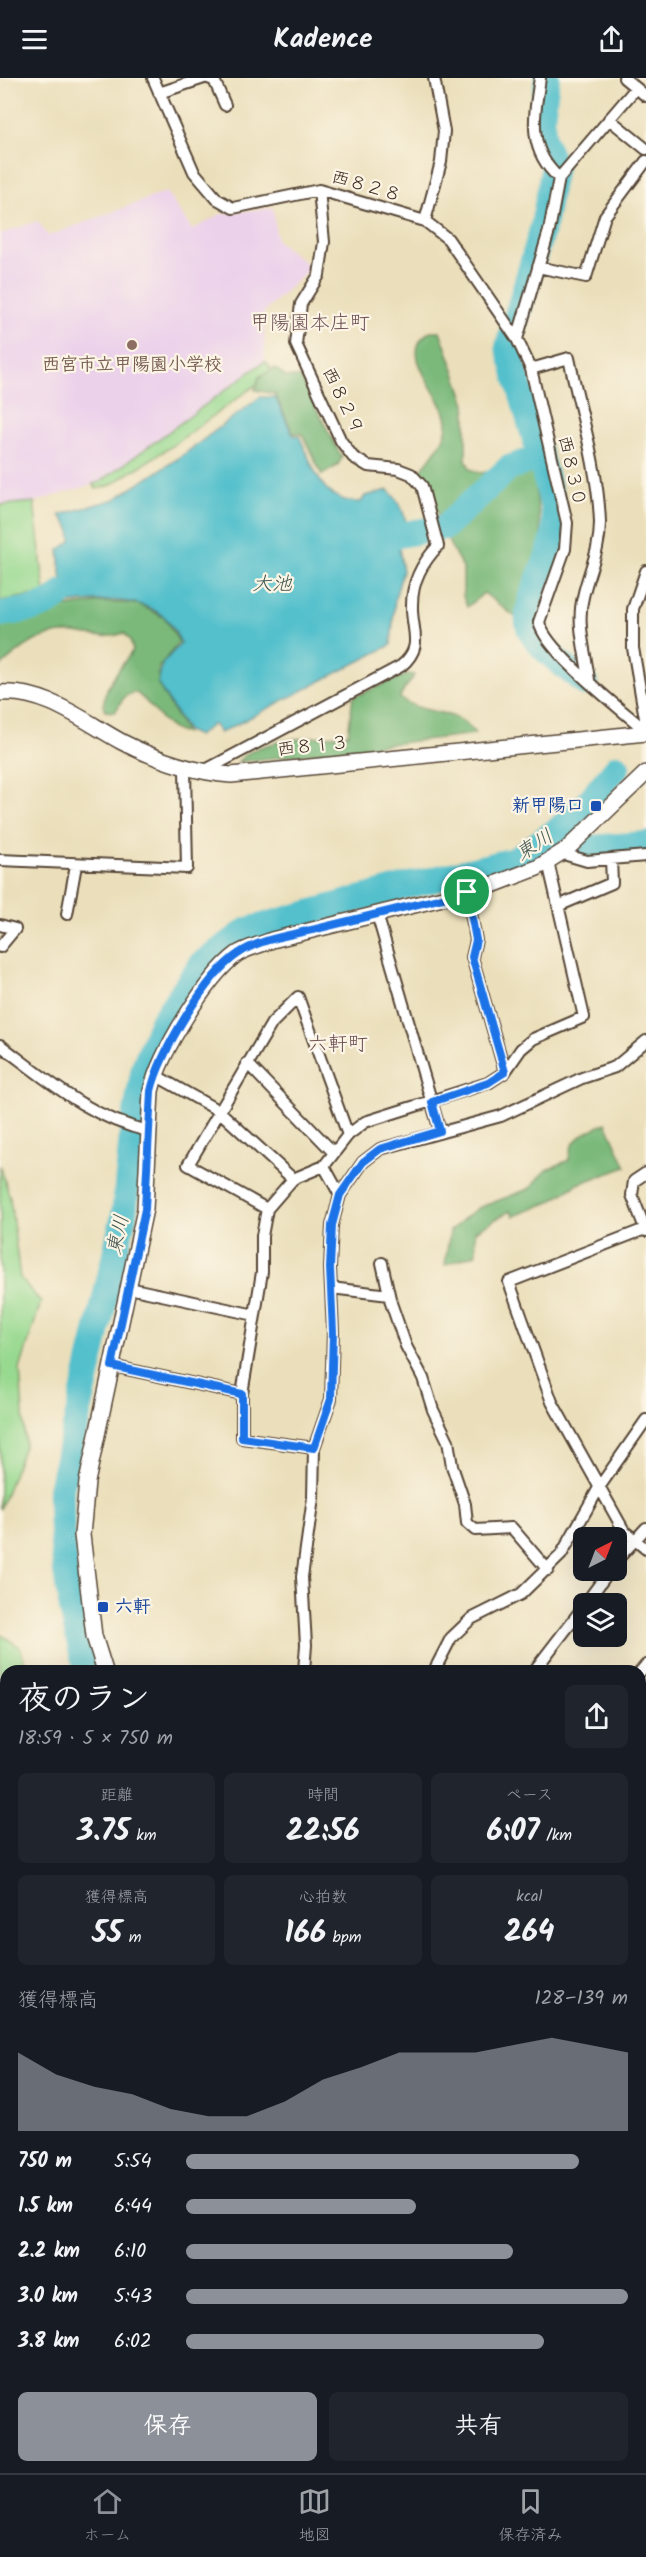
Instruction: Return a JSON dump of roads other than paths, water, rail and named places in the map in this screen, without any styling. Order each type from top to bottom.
[{"type":"street","name":"西８２８","points":[[153,78],[194,172],[217,199],[233,208],[319,190],[425,221],[448,239],[514,334]]},
{"type":"street","points":[[159,93],[206,78],[214,80],[225,105]]},
{"type":"street","points":[[425,221],[441,162],[444,131],[434,78]]},
{"type":"street","points":[[540,78],[534,114],[535,139],[544,164],[559,178]]},
{"type":"street","points":[[624,78],[646,96]]},
{"type":"street","points":[[514,334],[549,231],[559,178],[636,88]]},
{"type":"street","points":[[609,119],[646,149]]},
{"type":"street","points":[[538,267],[586,277],[605,216],[646,161]]},
{"type":"street","name":"西８２９","points":[[201,773],[401,666],[413,656],[416,643],[411,604],[422,563],[438,546],[422,486],[411,474],[398,469],[368,466],[353,457],[341,441],[296,344],[301,304],[319,275],[324,242],[319,190]]},
{"type":"street","name":"西８３０","points":[[514,334],[531,369],[567,523],[565,549],[539,622],[541,629],[558,655],[646,732]]},
{"type":"street","points":[[531,369],[569,358],[596,481],[600,521],[599,552],[582,598],[581,618],[589,680]]},
{"type":"street","points":[[646,571],[633,609],[633,648],[646,724]]},
{"type":"street","name":"西８１３","points":[[0,693],[42,698],[124,743],[185,769],[201,773],[231,775],[646,732]]},
{"type":"street","points":[[0,860],[187,868],[185,769]]},
{"type":"street","points":[[103,1665],[94,1636],[82,1534],[87,1482],[145,1209],[149,1131],[155,1075],[202,992],[220,969],[239,953],[272,940],[487,887],[565,849],[646,773]]},
{"type":"street","points":[[565,849],[587,861],[646,856]]},
{"type":"street","points":[[314,1448],[242,1438],[242,1394],[262,1272],[262,1236],[267,1209],[293,1179],[324,1166],[348,1135],[365,1122],[488,1083],[505,1072],[521,1049],[533,1039],[584,1017],[558,906],[565,849]]},
{"type":"street","points":[[558,906],[612,883],[611,859]]},
{"type":"street","points":[[68,914],[76,865]]},
{"type":"street","points":[[467,892],[476,940],[472,957],[505,1072]]},
{"type":"street","points":[[377,914],[440,1131]]},
{"type":"street","points":[[0,925],[15,929],[0,947]]},
{"type":"street","points":[[267,1209],[188,1165],[272,1023],[298,997],[348,1135]]},
{"type":"street","points":[[304,1665],[306,1645],[302,1577],[313,1498],[314,1448],[331,1399],[332,1225],[340,1195],[363,1162],[380,1149],[501,1116],[582,1078],[615,1067],[646,1041]]},
{"type":"street","points":[[0,1045],[70,1098],[123,1126],[149,1131]]},
{"type":"street","points":[[247,1063],[334,1153]]},
{"type":"street","points":[[155,1075],[219,1111],[293,1179]]},
{"type":"street","points":[[324,1166],[340,1195]]},
{"type":"street","points":[[646,1173],[634,1181],[632,1195],[646,1230],[509,1282],[552,1402],[624,1531],[646,1549]]},
{"type":"street","points":[[382,1263],[389,1295],[406,1346],[423,1378],[433,1410],[448,1441],[452,1466],[465,1504],[467,1523],[475,1530],[512,1528],[548,1570]]},
{"type":"street","points":[[129,1288],[255,1315]]},
{"type":"street","points":[[331,1288],[389,1295]]},
{"type":"street","points":[[112,1366],[242,1394]]},
{"type":"street","points":[[437,1665],[451,1638],[471,1619],[520,1594],[548,1570],[561,1555],[600,1486],[646,1420]]},
{"type":"street","points":[[627,1548],[646,1528]]},
{"type":"street","points":[[539,1665],[573,1620]]},
{"type":"water","name":"大池","points":[[260,397],[275,397],[293,435],[299,436],[320,481],[327,490],[347,500],[361,502],[365,496],[388,490],[399,503],[406,525],[399,548],[403,571],[395,598],[391,645],[220,733],[213,724],[198,736],[187,731],[158,684],[162,664],[181,643],[166,618],[152,609],[128,602],[64,604],[59,550],[71,541],[70,528],[60,515],[115,499],[179,458]]},
{"type":"waterway","points":[[540,457],[508,347],[543,226],[554,166],[543,139],[542,118],[547,78]]},
{"type":"waterway","points":[[393,536],[445,527],[509,468],[540,457],[555,525],[551,546],[532,595],[529,607],[529,628],[545,650],[585,683]]},
{"type":"waterway","points":[[0,614],[42,606],[63,592]]},
{"type":"waterway","name":"東川","points":[[86,1665],[67,1581],[62,1535],[61,1489],[124,1215],[132,1136],[144,1067],[161,1023],[201,964],[248,930],[406,886],[515,860],[559,829],[589,801],[617,767]]},
{"type":"waterway","name":"東川","points":[[559,829],[590,848],[646,844]]},
{"type":"place","name":"西宮市立甲陽園小学校","points":[[132,345]]},
{"type":"place","name":"新甲陽口","points":[[596,806]]},
{"type":"place","name":"六軒","points":[[103,1607]]},
{"type":"district","name":"甲陽園本庄町","points":[[310,324]]},
{"type":"district","name":"六軒町","points":[[338,1045]]}]
